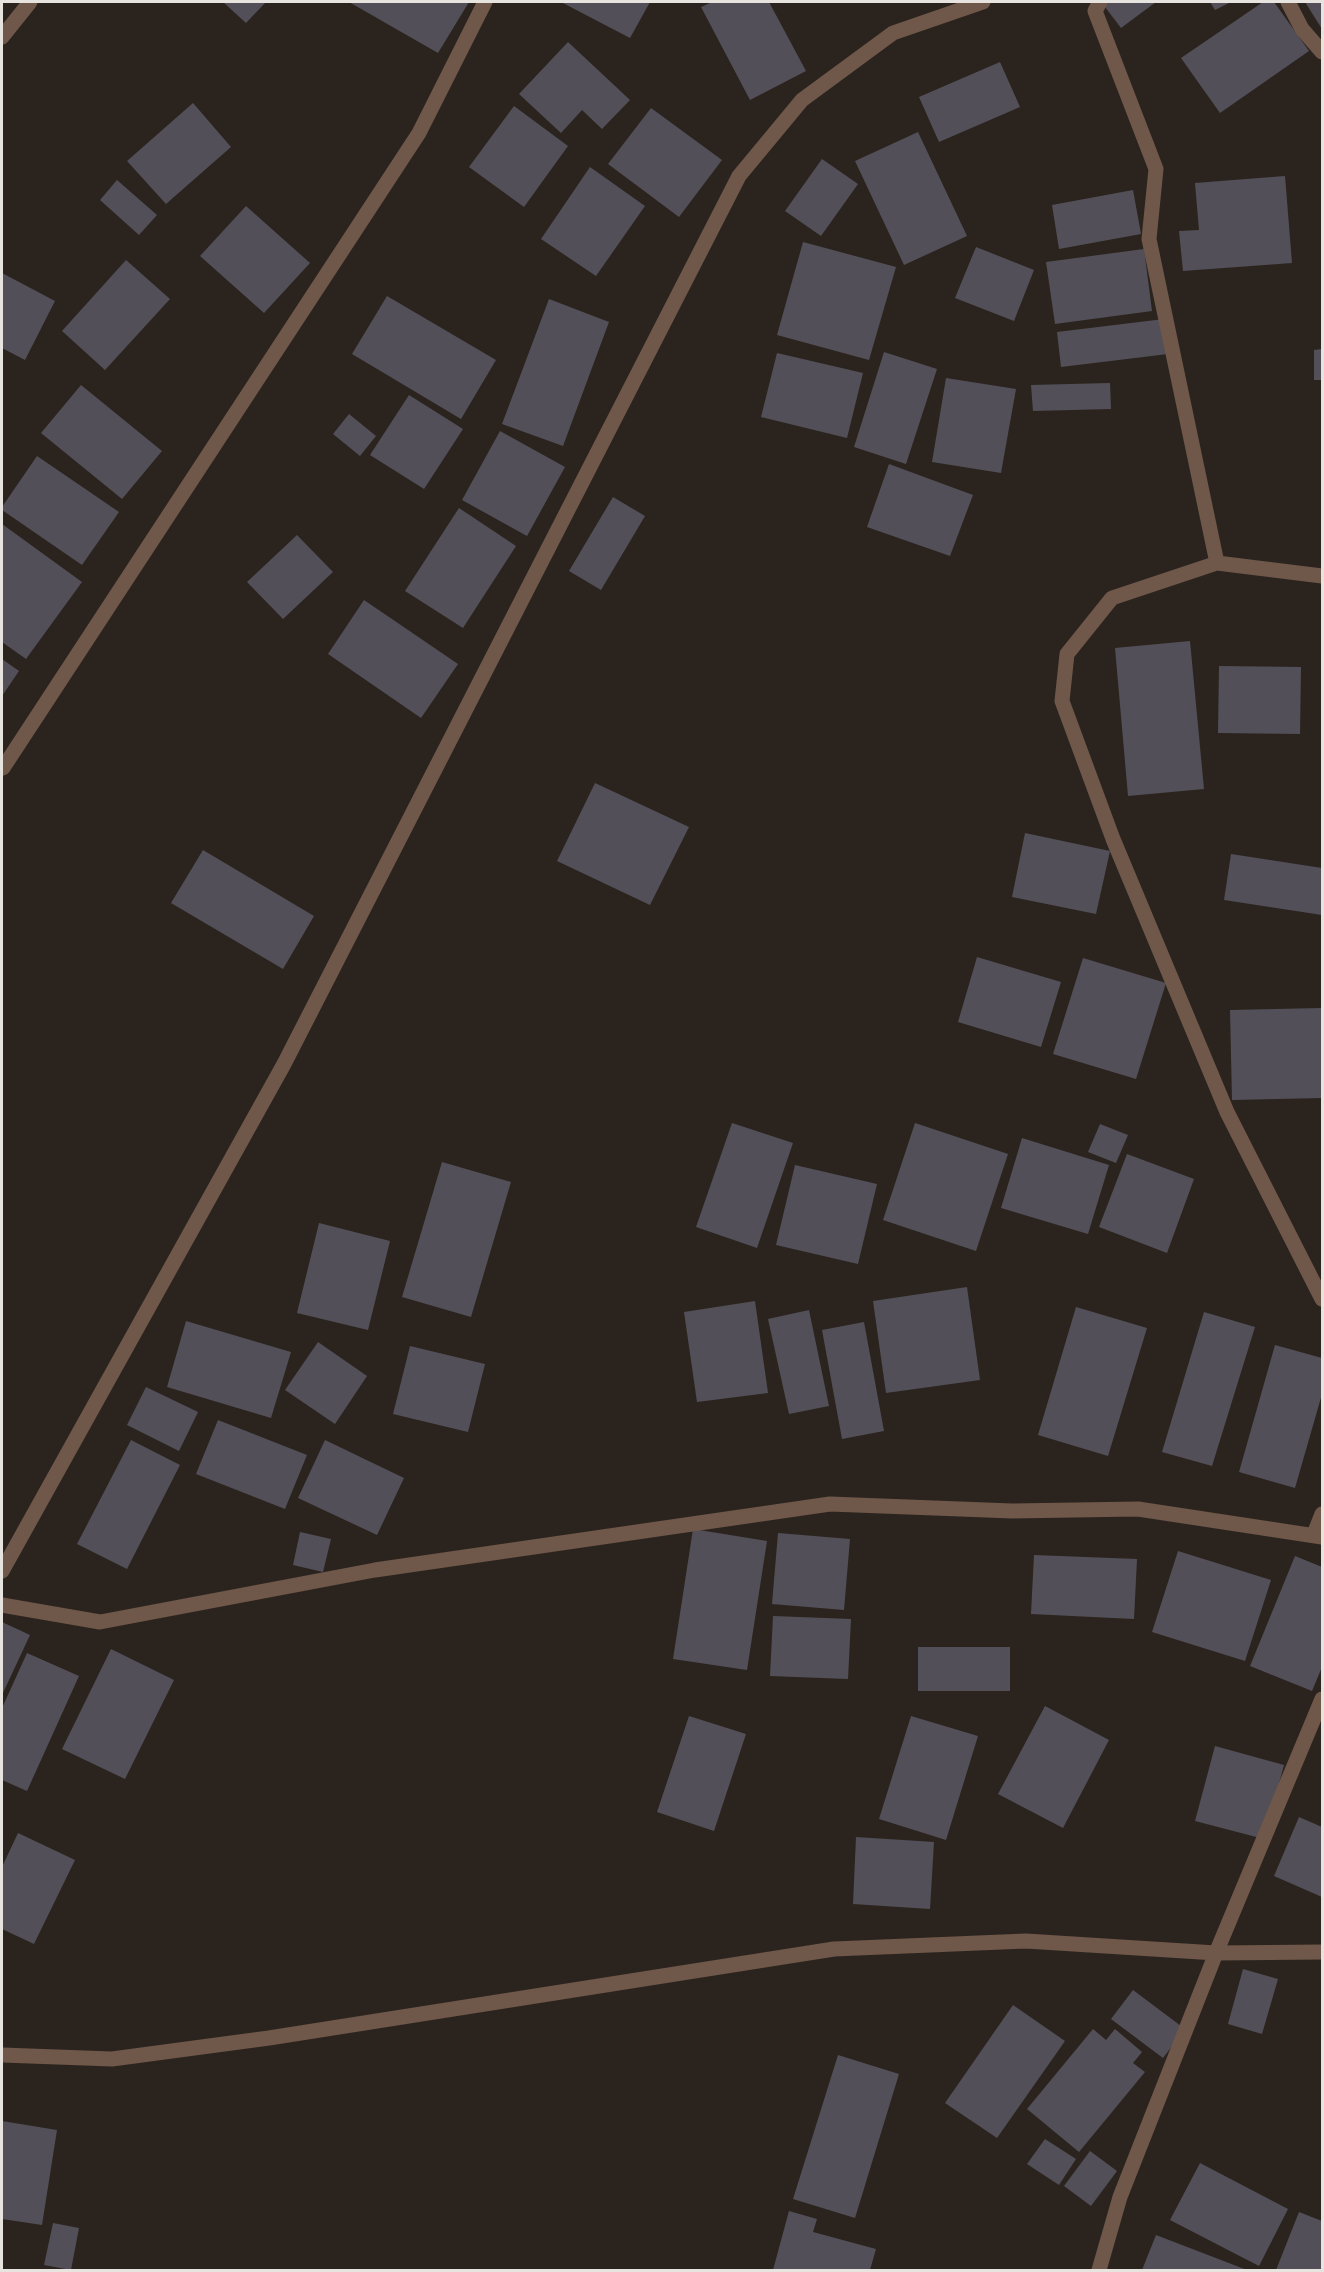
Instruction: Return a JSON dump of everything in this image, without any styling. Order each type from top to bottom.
[{"type":"street","points":[[2,37],[30,2]]},
{"type":"street","points":[[3,768],[419,133],[485,2]]},
{"type":"street","points":[[2,1571],[284,1064],[739,176],[802,100],[893,33],[983,2]]},
{"type":"street","points":[[1100,2],[1095,11],[1156,169],[1149,238],[1217,563]]},
{"type":"street","points":[[1288,2],[1302,29],[1323,52]]},
{"type":"street","points":[[1323,576],[1217,563],[1112,598],[1067,654],[1062,701],[1113,839],[1227,1112],[1323,1299]]},
{"type":"street","points":[[2,1605],[100,1622],[375,1570],[830,1504],[1012,1511],[1138,1509],[1318,1536],[1323,1514]]},
{"type":"street","points":[[1099,2271],[1120,2197],[1216,1953],[1323,1699]]},
{"type":"street","points":[[2,2055],[123,2057],[269,2038],[834,1949],[1026,1941],[1216,1953],[1323,1952]]},
{"type":"building","points":[[223,2],[266,2],[246,23]]},
{"type":"building","points":[[349,2],[469,2],[438,53]]},
{"type":"building","points":[[561,2],[650,2],[630,38]]},
{"type":"building","points":[[712,2],[769,2],[806,71],[750,100],[701,7]]},
{"type":"building","points":[[1156,2],[1121,28],[1102,3]]},
{"type":"building","points":[[1210,2],[1231,2],[1215,10]]},
{"type":"building","points":[[1263,2],[1274,2],[1309,51],[1220,113],[1181,58]]},
{"type":"building","points":[[1305,2],[1322,2],[1322,29]]},
{"type":"building","points":[[568,42],[630,100],[602,129],[582,110],[561,133],[519,94]]},
{"type":"building","points":[[1000,62],[1020,107],[939,142],[919,97]]},
{"type":"building","points":[[193,103],[231,147],[166,204],[127,161]]},
{"type":"building","points":[[514,106],[568,146],[524,207],[469,167]]},
{"type":"building","points":[[651,108],[722,160],[679,217],[608,164]]},
{"type":"building","points":[[918,132],[967,236],[904,265],[855,161]]},
{"type":"building","points":[[822,159],[858,184],[821,236],[785,211]]},
{"type":"building","points":[[590,167],[645,206],[596,276],[541,239]]},
{"type":"building","points":[[1285,176],[1292,263],[1183,271],[1179,231],[1199,230],[1195,183]]},
{"type":"building","points":[[117,180],[157,215],[139,235],[100,200]]},
{"type":"building","points":[[1133,190],[1141,234],[1059,249],[1052,205]]},
{"type":"building","points":[[246,206],[310,263],[264,313],[200,256]]},
{"type":"building","points":[[803,242],[896,267],[869,360],[777,335]]},
{"type":"building","points":[[976,247],[1034,270],[1014,321],[955,298]]},
{"type":"building","points":[[1144,249],[1152,311],[1055,324],[1046,262]]},
{"type":"building","points":[[126,260],[170,299],[105,370],[62,331]]},
{"type":"building","points":[[2,273],[55,301],[25,360],[2,348]]},
{"type":"building","points":[[387,296],[496,360],[461,419],[352,354]]},
{"type":"building","points":[[549,299],[609,322],[563,446],[502,424]]},
{"type":"building","points":[[1164,319],[1168,354],[1061,367],[1057,332]]},
{"type":"building","points":[[1322,349],[1322,380],[1314,380],[1314,350]]},
{"type":"building","points":[[884,352],[937,369],[906,464],[854,447]]},
{"type":"building","points":[[777,353],[863,373],[847,438],[761,417]]},
{"type":"building","points":[[946,378],[1016,389],[1001,473],[932,462]]},
{"type":"building","points":[[1110,383],[1111,409],[1033,411],[1031,385]]},
{"type":"building","points":[[81,385],[162,451],[122,499],[41,433]]},
{"type":"building","points":[[409,395],[463,429],[424,489],[370,455]]},
{"type":"building","points":[[349,414],[376,436],[360,456],[333,434]]},
{"type":"building","points":[[500,431],[565,467],[527,536],[462,500]]},
{"type":"building","points":[[37,456],[119,512],[82,565],[2,510]]},
{"type":"building","points":[[889,464],[973,495],[950,556],[867,527]]},
{"type":"building","points":[[613,497],[645,516],[601,590],[569,571]]},
{"type":"building","points":[[459,508],[516,546],[463,628],[405,591]]},
{"type":"building","points":[[2,524],[82,582],[26,659],[2,642]]},
{"type":"building","points":[[297,535],[333,572],[283,619],[247,582]]},
{"type":"building","points":[[364,600],[458,664],[421,718],[328,654]]},
{"type":"building","points":[[1190,641],[1204,789],[1128,796],[1115,648]]},
{"type":"building","points":[[2,659],[19,671],[2,696]]},
{"type":"building","points":[[1219,666],[1301,667],[1300,734],[1218,733]]},
{"type":"building","points":[[595,783],[689,827],[650,905],[557,861]]},
{"type":"building","points":[[1025,833],[1110,851],[1096,914],[1012,897]]},
{"type":"building","points":[[203,850],[314,916],[283,969],[171,903]]},
{"type":"building","points":[[1231,854],[1322,868],[1322,915],[1224,900]]},
{"type":"building","points":[[977,957],[1061,982],[1041,1047],[958,1022]]},
{"type":"building","points":[[1083,958],[1166,983],[1136,1079],[1053,1054]]},
{"type":"building","points":[[1321,1008],[1322,1098],[1232,1100],[1230,1010]]},
{"type":"building","points":[[732,1123],[793,1143],[757,1248],[696,1227]]},
{"type":"building","points":[[915,1123],[1008,1154],[976,1251],[883,1220]]},
{"type":"building","points":[[1100,1124],[1128,1135],[1116,1163],[1088,1152]]},
{"type":"building","points":[[1022,1138],[1109,1165],[1088,1234],[1001,1208]]},
{"type":"building","points":[[1127,1154],[1194,1179],[1167,1253],[1099,1227]]},
{"type":"building","points":[[442,1162],[511,1182],[471,1317],[402,1297]]},
{"type":"building","points":[[795,1165],[877,1184],[858,1264],[776,1245]]},
{"type":"building","points":[[319,1223],[390,1241],[368,1330],[297,1313]]},
{"type":"building","points":[[967,1287],[980,1380],[886,1393],[873,1301]]},
{"type":"building","points":[[755,1301],[768,1393],[697,1402],[684,1312]]},
{"type":"building","points":[[1076,1307],[1147,1328],[1108,1456],[1038,1435]]},
{"type":"building","points":[[809,1310],[829,1406],[789,1414],[768,1319]]},
{"type":"building","points":[[1204,1312],[1255,1327],[1212,1466],[1162,1452]]},
{"type":"building","points":[[186,1321],[291,1352],[271,1418],[167,1387]]},
{"type":"building","points":[[864,1322],[884,1431],[842,1439],[822,1330]]},
{"type":"building","points":[[318,1342],[367,1376],[335,1424],[285,1390]]},
{"type":"building","points":[[1275,1345],[1322,1358],[1322,1394],[1295,1488],[1239,1472]]},
{"type":"building","points":[[410,1346],[485,1364],[468,1432],[393,1414]]},
{"type":"building","points":[[146,1387],[198,1412],[179,1451],[127,1425]]},
{"type":"building","points":[[218,1420],[307,1455],[285,1509],[196,1474]]},
{"type":"building","points":[[131,1440],[180,1465],[127,1569],[77,1544]]},
{"type":"building","points":[[325,1440],[404,1478],[377,1535],[298,1498]]},
{"type":"building","points":[[693,1529],[767,1541],[747,1670],[673,1659]]},
{"type":"building","points":[[300,1532],[331,1539],[323,1572],[293,1565]]},
{"type":"building","points":[[778,1533],[850,1539],[844,1610],[772,1604]]},
{"type":"building","points":[[1178,1551],[1271,1580],[1245,1661],[1152,1632]]},
{"type":"building","points":[[1034,1555],[1137,1559],[1134,1619],[1031,1614]]},
{"type":"building","points":[[1295,1556],[1322,1567],[1322,1667],[1312,1691],[1250,1666]]},
{"type":"building","points":[[773,1616],[851,1619],[848,1679],[770,1676]]},
{"type":"building","points":[[2,1622],[30,1635],[2,1695]]},
{"type":"building","points":[[918,1647],[1010,1647],[1010,1691],[918,1691]]},
{"type":"building","points":[[111,1649],[174,1680],[125,1779],[62,1749]]},
{"type":"building","points":[[27,1653],[79,1676],[27,1791],[2,1780],[2,1708]]},
{"type":"building","points":[[1045,1706],[1109,1740],[1063,1828],[998,1794]]},
{"type":"building","points":[[689,1716],[746,1734],[714,1831],[657,1812]]},
{"type":"building","points":[[911,1716],[978,1736],[946,1840],[879,1819]]},
{"type":"building","points":[[1215,1746],[1284,1765],[1264,1839],[1195,1821]]},
{"type":"building","points":[[1299,1817],[1322,1827],[1322,1897],[1274,1876]]},
{"type":"building","points":[[18,1833],[75,1860],[34,1944],[2,1929],[2,1867]]},
{"type":"building","points":[[856,1837],[934,1842],[930,1909],[853,1904]]},
{"type":"building","points":[[1243,1969],[1278,1979],[1262,2034],[1228,2024]]},
{"type":"building","points":[[1133,1990],[1185,2029],[1163,2058],[1111,2019]]},
{"type":"building","points":[[1013,2005],[1065,2041],[997,2138],[945,2103]]},
{"type":"building","points":[[1093,2029],[1106,2040],[1115,2029],[1142,2052],[1133,2063],[1145,2072],[1079,2152],[1027,2109]]},
{"type":"building","points":[[838,2055],[899,2074],[855,2218],[793,2199]]},
{"type":"building","points":[[2,2121],[57,2130],[42,2225],[2,2219]]},
{"type":"building","points":[[1045,2139],[1076,2159],[1059,2185],[1027,2164]]},
{"type":"building","points":[[1090,2151],[1117,2171],[1091,2206],[1064,2186]]},
{"type":"building","points":[[1200,2163],[1288,2209],[1259,2266],[1170,2220]]},
{"type":"building","points":[[789,2211],[817,2219],[813,2232],[876,2249],[870,2270],[773,2270]]},
{"type":"building","points":[[1299,2212],[1322,2221],[1322,2270],[1276,2270]]},
{"type":"building","points":[[53,2223],[79,2228],[71,2270],[44,2265]]},
{"type":"building","points":[[1156,2235],[1247,2270],[1142,2270]]}]
